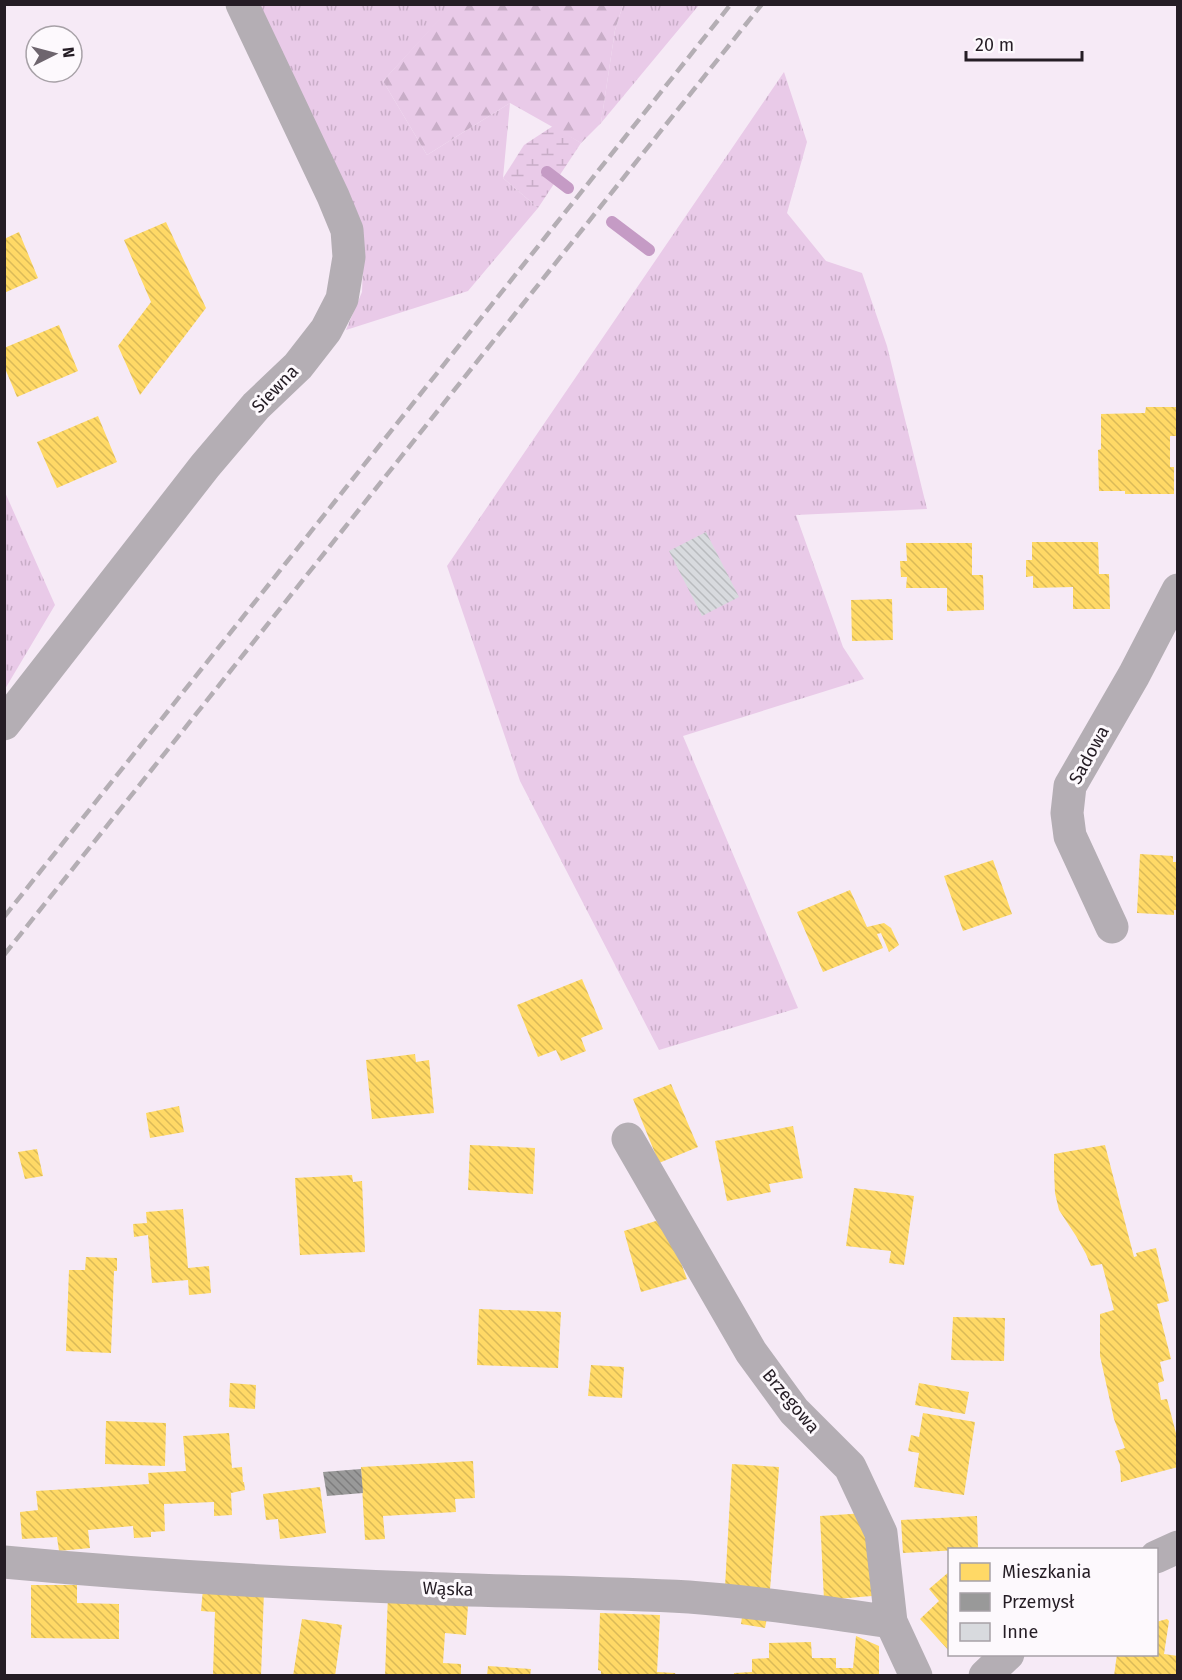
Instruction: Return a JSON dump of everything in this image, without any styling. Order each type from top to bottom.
[{"type":"street","name":"Siewna","points":[[4,724],[205,466],[256,406],[298,366],[326,330],[342,299],[349,257],[347,230],[242,4]]},
{"type":"street","name":"Sadowa","points":[[1112,927],[1070,836],[1067,813],[1070,786],[1134,675],[1178,590]]},
{"type":"street","name":"Brzegowa","points":[[628,1139],[751,1352],[794,1411],[850,1467],[881,1533],[891,1622],[916,1676]]},
{"type":"street","points":[[1158,1556],[1178,1547]]},
{"type":"street","name":"Wąska","points":[[4,1562],[112,1572],[304,1584],[476,1591],[591,1592],[692,1598],[796,1608],[891,1622]]},
{"type":"street","points":[[985,1676],[1006,1656]]},
{"type":"green space","points":[[453,4],[623,5],[615,30],[601,123],[581,143],[510,103],[427,155],[383,81]]},
{"type":"green space","points":[[259,5],[453,5],[383,81],[427,155],[510,103],[503,178],[538,208],[468,291],[346,330],[362,292],[364,240]]},
{"type":"green space","points":[[623,5],[699,5],[601,123],[615,30]]},
{"type":"green space","points":[[784,72],[807,142],[787,213],[826,261],[862,273],[887,346],[927,509],[796,515],[843,647],[864,679],[683,736],[798,1008],[659,1050],[520,781],[447,566]]},
{"type":"green space","points":[[553,126],[581,143],[538,208],[503,178],[524,145]]},
{"type":"green space","points":[[4,490],[55,605],[5,689],[4,689]]},
{"type":"building: Mieszkania","points":[[166,222],[206,308],[140,395],[118,346],[151,302],[124,240]]},
{"type":"building: Mieszkania","points":[[19,232],[38,278],[4,293],[4,239]]},
{"type":"building: Mieszkania","points":[[59,325],[78,371],[17,397],[4,366],[4,348]]},
{"type":"building: Mieszkania","points":[[1146,407],[1177,407],[1178,436],[1170,436],[1170,467],[1174,467],[1174,494],[1125,494],[1125,491],[1099,491],[1098,450],[1101,449],[1101,414],[1145,413]]},
{"type":"building: Mieszkania","points":[[98,416],[117,462],[57,488],[37,442]]},
{"type":"building: Mieszkania","points":[[1032,542],[1098,542],[1099,574],[1109,574],[1110,609],[1073,609],[1073,587],[1033,588],[1033,576],[1026,577],[1026,560],[1032,560]]},
{"type":"building: Mieszkania","points":[[906,543],[972,543],[972,575],[983,575],[984,610],[947,611],[947,588],[906,588],[907,577],[901,577],[900,561],[907,561]]},
{"type":"building: Mieszkania","points":[[892,599],[893,640],[852,641],[851,600]]},
{"type":"building: Mieszkania","points":[[1140,854],[1173,856],[1173,862],[1178,862],[1178,910],[1174,910],[1174,915],[1137,913]]},
{"type":"building: Mieszkania","points":[[993,860],[1012,914],[963,931],[944,876]]},
{"type":"building: Mieszkania","points":[[850,890],[867,927],[884,923],[891,928],[899,945],[889,952],[881,933],[877,934],[883,948],[823,972],[797,912]]},
{"type":"building: Mieszkania","points":[[582,979],[603,1029],[581,1038],[586,1051],[561,1061],[556,1050],[538,1057],[517,1005]]},
{"type":"building: Mieszkania","points":[[415,1054],[416,1062],[429,1060],[434,1113],[372,1119],[366,1060]]},
{"type":"building: Mieszkania","points":[[671,1084],[698,1147],[659,1163],[633,1099]]},
{"type":"building: Mieszkania","points":[[179,1106],[184,1132],[150,1138],[146,1113]]},
{"type":"building: Mieszkania","points":[[793,1126],[803,1178],[769,1184],[771,1192],[727,1201],[715,1141]]},
{"type":"building: Mieszkania","points":[[470,1145],[535,1148],[533,1194],[468,1190]]},
{"type":"building: Mieszkania","points":[[1105,1145],[1134,1257],[1137,1256],[1136,1253],[1156,1248],[1169,1301],[1157,1304],[1171,1359],[1160,1362],[1164,1381],[1158,1383],[1161,1400],[1167,1399],[1178,1441],[1178,1467],[1121,1482],[1120,1465],[1115,1451],[1125,1448],[1114,1419],[1100,1356],[1100,1314],[1114,1310],[1102,1264],[1091,1266],[1076,1236],[1059,1210],[1055,1193],[1054,1154]]},
{"type":"building: Mieszkania","points":[[37,1149],[43,1176],[25,1179],[18,1152]]},
{"type":"building: Mieszkania","points":[[352,1175],[353,1182],[362,1181],[365,1252],[300,1255],[295,1178]]},
{"type":"building: Mieszkania","points":[[854,1188],[914,1196],[904,1265],[889,1263],[891,1251],[846,1246]]},
{"type":"building: Mieszkania","points":[[183,1209],[188,1268],[209,1266],[211,1293],[189,1295],[188,1280],[152,1283],[148,1235],[134,1237],[133,1224],[147,1223],[146,1212]]},
{"type":"building: Mieszkania","points":[[659,1220],[677,1252],[687,1279],[641,1292],[624,1231]]},
{"type":"building: Mieszkania","points":[[86,1257],[117,1258],[117,1271],[114,1271],[111,1353],[66,1351],[69,1270],[85,1270]]},
{"type":"building: Mieszkania","points":[[479,1309],[561,1312],[558,1368],[477,1365]]},
{"type":"building: Mieszkania","points":[[953,1317],[1005,1318],[1004,1361],[951,1360]]},
{"type":"building: Mieszkania","points":[[591,1365],[624,1367],[622,1398],[588,1396]]},
{"type":"building: Mieszkania","points":[[230,1383],[256,1385],[255,1409],[229,1407]]},
{"type":"building: Mieszkania","points":[[919,1383],[969,1392],[965,1414],[915,1405]]},
{"type":"building: Mieszkania","points":[[923,1413],[975,1422],[964,1495],[914,1487],[919,1453],[908,1451],[911,1435],[919,1437]]},
{"type":"building: Mieszkania","points":[[106,1421],[166,1423],[165,1466],[105,1464]]},
{"type":"building: Mieszkania","points":[[229,1433],[232,1468],[242,1467],[245,1490],[231,1493],[232,1515],[214,1516],[214,1502],[164,1504],[165,1531],[151,1532],[151,1537],[134,1538],[133,1526],[88,1530],[90,1548],[59,1551],[57,1537],[22,1539],[20,1512],[38,1510],[36,1491],[149,1484],[148,1473],[186,1471],[183,1436]]},
{"type":"building: Mieszkania","points":[[473,1461],[475,1498],[455,1499],[456,1512],[383,1516],[385,1539],[365,1540],[361,1467]]},
{"type":"building: Mieszkania","points":[[732,1464],[779,1467],[770,1590],[725,1587]]},
{"type":"building: Mieszkania","points":[[320,1487],[326,1533],[280,1539],[278,1519],[266,1520],[263,1494]]},
{"type":"building: Mieszkania","points":[[866,1513],[872,1596],[824,1600],[820,1516]]},
{"type":"building: Mieszkania","points":[[977,1516],[978,1548],[948,1548],[948,1551],[903,1553],[901,1520]]},
{"type":"building: Mieszkania","points":[[948,1573],[948,1650],[920,1619],[939,1601],[929,1589]]},
{"type":"building: Mieszkania","points":[[31,1585],[77,1585],[77,1603],[119,1604],[119,1639],[31,1638]]},
{"type":"building: Mieszkania","points":[[203,1589],[264,1591],[261,1676],[213,1674],[215,1612],[201,1611]]},
{"type":"building: Mieszkania","points":[[388,1594],[468,1605],[466,1635],[445,1633],[443,1663],[461,1664],[461,1676],[385,1676]]},
{"type":"building: Mieszkania","points":[[743,1610],[768,1613],[765,1628],[741,1624]]},
{"type":"building: Mieszkania","points":[[600,1613],[660,1615],[657,1672],[675,1673],[676,1676],[601,1676],[601,1671],[598,1670]]},
{"type":"building: Mieszkania","points":[[302,1619],[342,1625],[335,1676],[293,1676]]},
{"type":"building: Mieszkania","points":[[1167,1619],[1169,1621],[1164,1654],[1178,1656],[1178,1676],[1114,1676],[1117,1656],[1158,1656],[1158,1621]]},
{"type":"building: Mieszkania","points":[[856,1636],[879,1646],[879,1676],[734,1676],[734,1673],[752,1672],[752,1659],[769,1658],[769,1643],[811,1642],[812,1658],[836,1658],[836,1668],[853,1668]]},
{"type":"building: Mieszkania","points":[[488,1666],[531,1669],[530,1676],[487,1676]]},
{"type":"building: Przemysł","points":[[361,1469],[363,1493],[327,1496],[323,1472]]},
{"type":"building: Inne","points":[[706,532],[739,597],[702,616],[669,551]]},
{"type":"waterway","points":[[547,172],[568,188]]},
{"type":"waterway","points":[[612,222],[649,250]]},
{"type":"railway","points":[[4,917],[731,4]]},
{"type":"railway","points":[[4,955],[762,4]]}]
